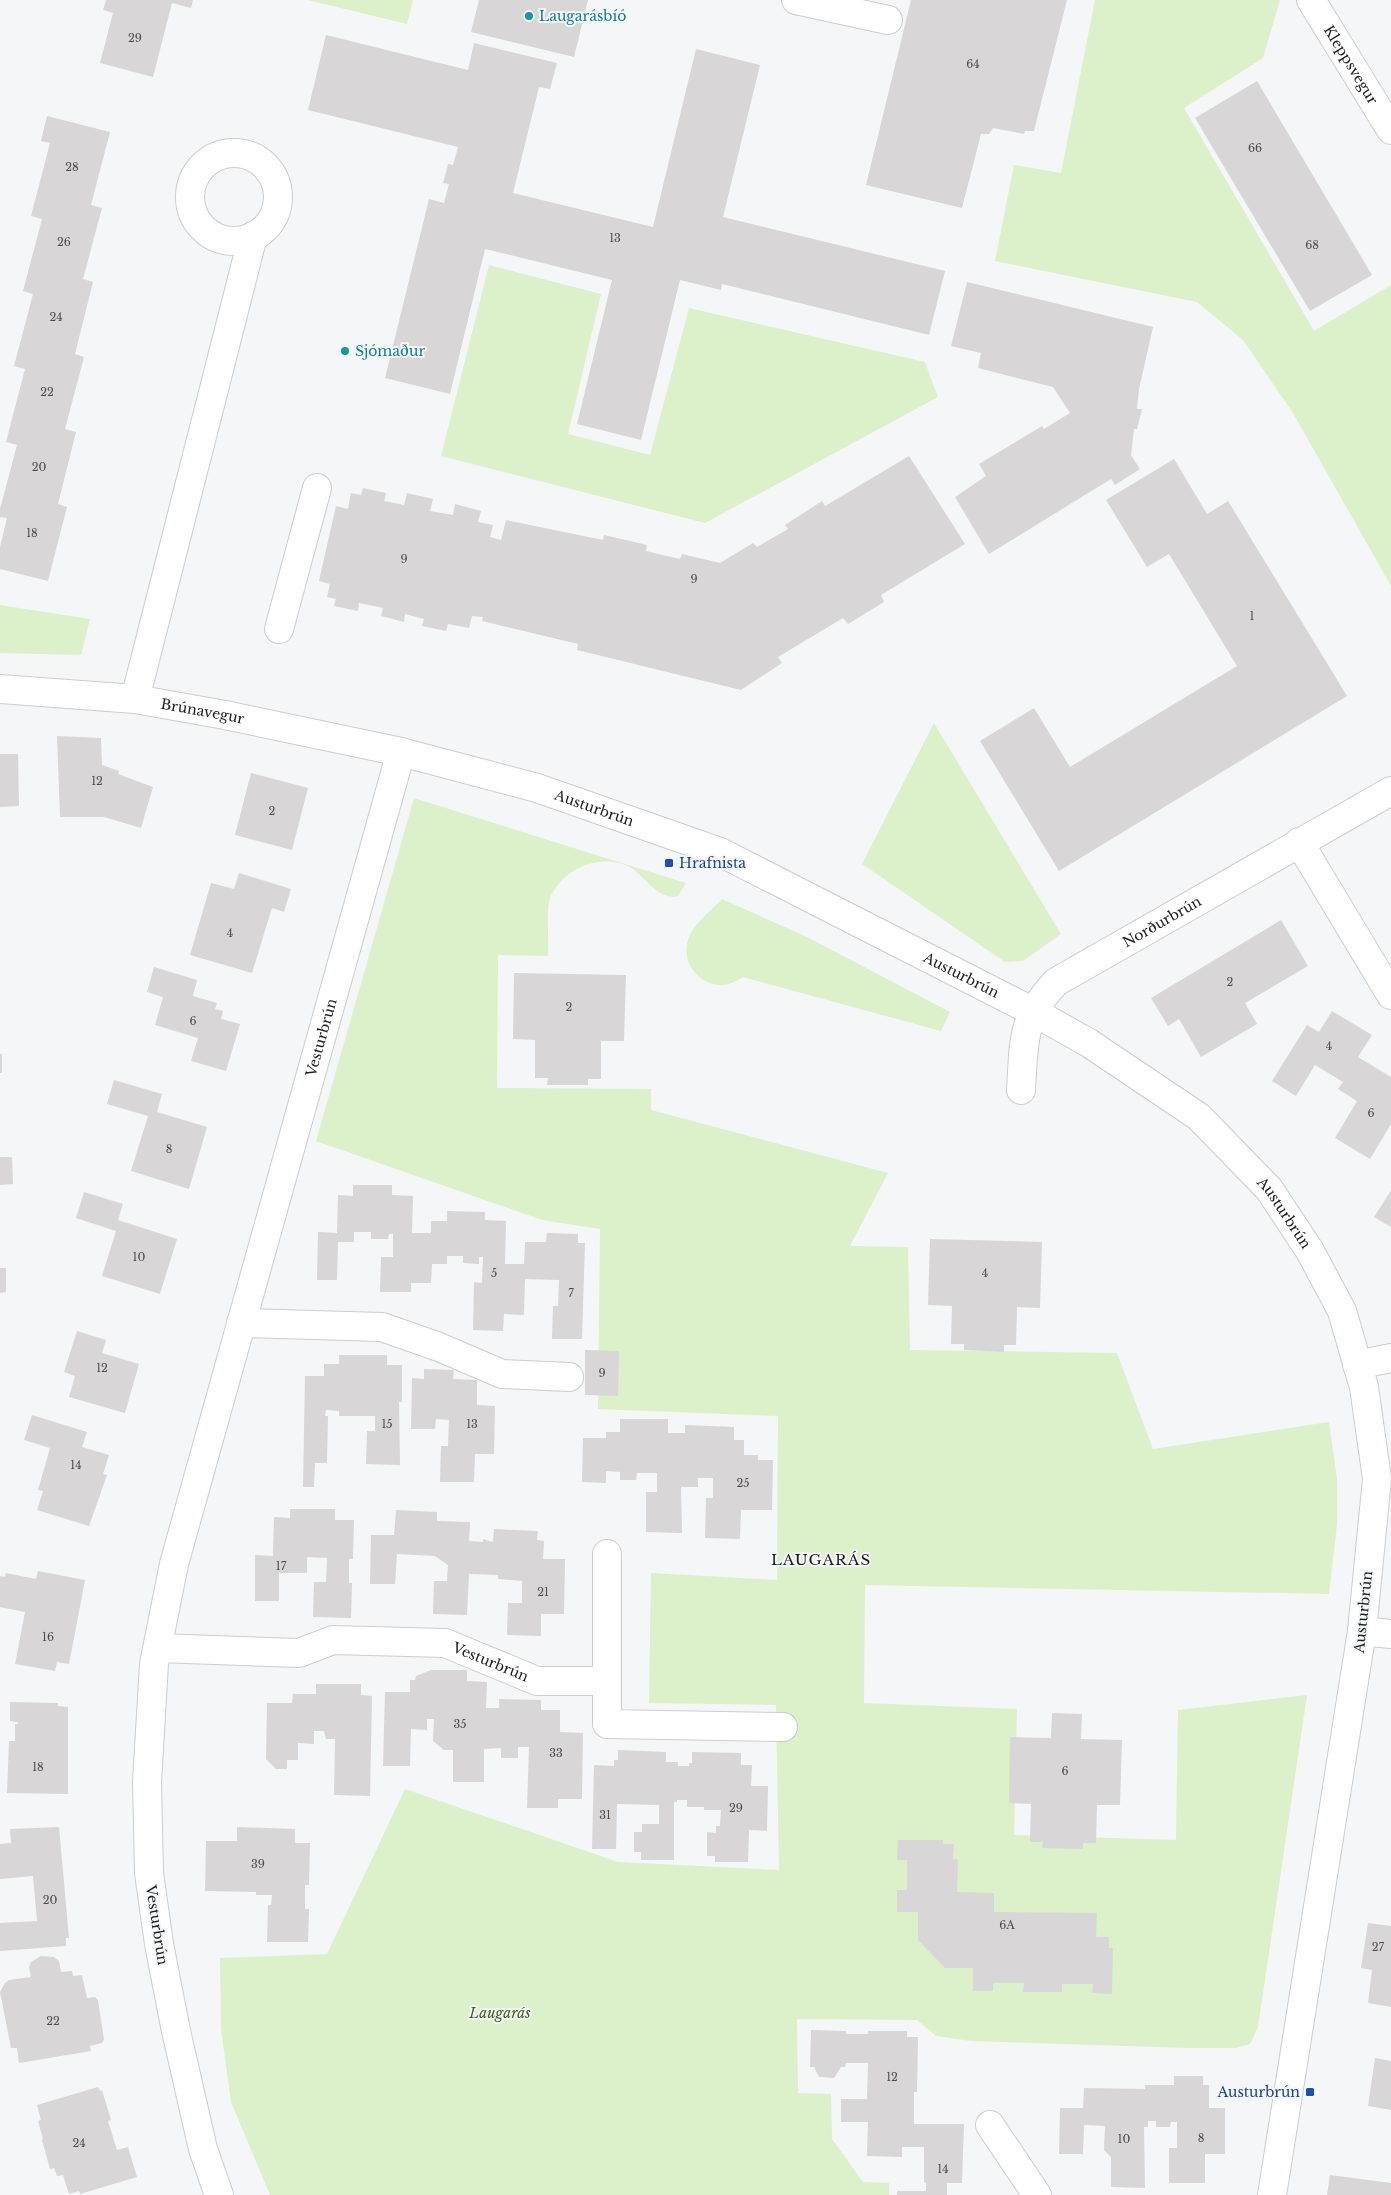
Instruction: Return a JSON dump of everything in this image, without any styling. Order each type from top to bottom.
[{"type":"street","points":[[796,0],[888,20]]},
{"type":"street","name":"Kleppsvegur","points":[[1311,0],[1391,130]]},
{"type":"street","points":[[135,699],[253,236]]},
{"type":"street","points":[[280,629],[316,488]]},
{"type":"street","name":"Brúnavegur","points":[[0,689],[135,699],[225,715],[401,752]]},
{"type":"street","name":"Austurbrún","points":[[401,752],[536,788],[720,852],[1032,1011],[1089,1043],[1199,1117],[1269,1188],[1310,1251],[1342,1311],[1364,1387],[1377,1479],[1362,1631],[1272,2195]]},
{"type":"street","name":"Vesturbrún","points":[[219,2195],[203,2149],[176,2031],[159,1944],[149,1873],[147,1782],[154,1664],[174,1564],[401,752]]},
{"type":"street","name":"Norðurbrún","points":[[1032,1011],[1042,996],[1056,982],[1391,791]]},
{"type":"street","points":[[1299,842],[1391,995]]},
{"type":"street","points":[[1021,1090],[1024,1040],[1032,1011]]},
{"type":"street","points":[[241,1324],[382,1327],[439,1347],[502,1374],[568,1377]]},
{"type":"street","points":[[1357,1365],[1391,1358]]},
{"type":"street","points":[[607,1554],[607,1724],[783,1727]]},
{"type":"street","points":[[1362,1631],[1391,1634]]},
{"type":"street","name":"Vesturbrún","points":[[158,1648],[299,1653],[333,1640],[445,1643],[537,1681],[607,1681]]},
{"type":"street","points":[[990,2125],[1037,2195]]},
{"type":"green space","points":[[308,0],[413,0],[407,24]]},
{"type":"green space","points":[[1095,0],[1280,0],[1263,58],[1184,108],[1314,331],[1391,285],[1391,586],[1293,413],[1243,340],[1197,302],[995,261],[1014,165],[1061,173]]},
{"type":"green space","points":[[489,265],[601,294],[568,434],[650,455],[689,308],[925,362],[938,397],[705,523],[441,456]]},
{"type":"green space","points":[[0,605],[90,619],[81,655],[0,653]]},
{"type":"green space","points":[[934,723],[1061,934],[1023,961],[1005,962],[862,864]]},
{"type":"green space","name":"Laugarás","points":[[414,798],[686,883],[678,896],[671,897],[657,891],[628,866],[617,862],[605,861],[583,866],[563,879],[550,898],[549,903],[548,956],[498,955],[497,1088],[651,1089],[651,1110],[888,1173],[850,1246],[908,1247],[910,1350],[1117,1353],[1153,1449],[1329,1422],[1337,1479],[1337,1524],[1329,1594],[865,1585],[864,1703],[1017,1709],[1014,1835],[1176,1840],[1178,1710],[1307,1695],[1258,2027],[1250,2044],[1236,2048],[1190,2048],[971,2041],[936,2036],[917,2020],[797,2019],[798,2093],[831,2094],[832,2139],[863,2182],[889,2183],[889,2195],[270,2195],[231,2102],[221,2029],[220,1958],[327,1954],[405,1789],[618,1862],[779,1870],[776,1705],[649,1703],[651,1573],[777,1580],[778,1416],[598,1409],[600,1229],[542,1220],[316,1141]]},
{"type":"green space","points":[[722,899],[807,937],[950,1012],[941,1031],[743,977],[722,985],[714,984],[699,977],[687,957],[688,940],[698,923]]},
{"type":"building","points":[[106,0],[193,0],[191,8],[172,3],[153,77],[100,63],[113,13],[103,10]]},
{"type":"building","name":"Laugarásbíó","points":[[479,0],[588,0],[574,57],[471,32]]},
{"type":"building","points":[[911,0],[1067,0],[1034,131],[1025,131],[1024,134],[993,128],[989,134],[981,134],[962,208],[866,185]]},
{"type":"building","points":[[326,35],[468,70],[474,43],[557,63],[550,89],[539,87],[513,193],[653,227],[696,49],[760,65],[723,217],[945,271],[929,335],[722,284],[721,290],[680,280],[641,440],[577,424],[612,280],[485,249],[450,394],[385,378],[429,199],[444,203],[449,184],[443,183],[448,164],[453,165],[458,147],[308,110]]},
{"type":"building","points":[[1257,81],[1372,275],[1310,311],[1195,118]]},
{"type":"building","points":[[47,116],[110,132],[91,205],[102,208],[83,279],[93,282],[75,354],[84,357],[65,429],[76,432],[58,504],[67,507],[48,581],[0,569],[0,547],[7,518],[0,517],[0,509],[17,445],[6,442],[25,369],[14,366],[33,294],[23,291],[42,219],[31,216],[50,143],[41,141]]},
{"type":"building","points":[[967,282],[1153,327],[1139,389],[1137,409],[1142,409],[1137,429],[1134,429],[1131,455],[1140,469],[1115,485],[1111,479],[989,554],[955,497],[986,476],[979,464],[1042,426],[1044,429],[1070,413],[1053,387],[978,368],[981,353],[951,346]]},
{"type":"building","points":[[909,456],[965,544],[881,595],[884,602],[848,624],[843,618],[778,657],[782,663],[741,690],[577,650],[578,644],[482,621],[483,617],[472,616],[469,628],[448,624],[446,631],[422,626],[424,619],[405,614],[404,622],[381,616],[383,608],[359,603],[358,611],[334,606],[336,599],[327,597],[330,584],[319,581],[336,506],[348,509],[351,493],[361,495],[363,488],[386,493],[384,501],[404,505],[407,493],[433,499],[430,511],[453,515],[455,504],[481,511],[478,522],[493,525],[490,537],[501,540],[506,520],[603,540],[604,535],[647,545],[646,551],[680,559],[682,554],[720,563],[753,543],[757,547],[788,529],[785,525],[822,501],[825,506]]},
{"type":"building","points":[[1174,459],[1207,514],[1228,501],[1347,696],[1059,871],[980,741],[1034,708],[1070,767],[1237,666],[1169,554],[1147,567],[1106,500]]},
{"type":"building","points":[[57,736],[101,738],[102,765],[119,771],[118,774],[153,787],[141,828],[104,817],[60,817]]},
{"type":"building","points":[[0,754],[18,754],[19,806],[0,807]]},
{"type":"building","points":[[251,773],[308,788],[292,850],[235,835]]},
{"type":"building","points":[[239,873],[291,889],[284,912],[272,908],[252,973],[190,955],[211,883],[234,889]]},
{"type":"building","points":[[1281,920],[1308,966],[1245,1003],[1257,1024],[1201,1057],[1179,1019],[1168,1026],[1151,998]]},
{"type":"building","points":[[154,967],[197,980],[193,996],[217,1003],[215,1009],[223,1011],[221,1019],[240,1024],[226,1071],[191,1061],[198,1038],[155,1025],[163,997],[147,992]]},
{"type":"building","points":[[514,973],[626,975],[624,1041],[601,1041],[601,1079],[588,1079],[588,1085],[547,1085],[548,1078],[535,1078],[535,1040],[513,1039]]},
{"type":"building","points":[[1332,1011],[1372,1035],[1358,1057],[1391,1077],[1391,1124],[1370,1159],[1335,1138],[1357,1101],[1338,1089],[1343,1082],[1315,1065],[1296,1096],[1272,1081],[1307,1025],[1319,1032]]},
{"type":"building","points":[[0,1054],[2,1054],[2,1073],[0,1073]]},
{"type":"building","points":[[114,1080],[162,1094],[157,1112],[207,1127],[189,1189],[131,1171],[148,1116],[107,1104]]},
{"type":"building","points":[[0,1157],[12,1157],[13,1184],[0,1185]]},
{"type":"building","points":[[353,1185],[392,1185],[392,1195],[413,1196],[412,1233],[431,1233],[431,1221],[447,1221],[447,1211],[485,1212],[485,1220],[506,1221],[505,1264],[524,1264],[525,1242],[546,1242],[547,1233],[578,1234],[578,1243],[585,1243],[582,1339],[552,1339],[553,1306],[558,1306],[559,1280],[525,1279],[524,1315],[504,1314],[503,1331],[473,1330],[474,1282],[482,1283],[483,1257],[479,1257],[479,1264],[463,1263],[463,1256],[447,1256],[447,1264],[432,1264],[431,1283],[411,1283],[411,1292],[380,1292],[381,1257],[393,1257],[393,1234],[389,1234],[388,1239],[371,1239],[371,1232],[354,1232],[354,1242],[338,1242],[337,1280],[317,1280],[318,1232],[337,1233],[338,1195],[353,1196]]},
{"type":"building","points":[[1391,1191],[1391,1227],[1374,1217]]},
{"type":"building","points":[[84,1192],[123,1204],[118,1220],[177,1239],[160,1294],[102,1276],[116,1231],[76,1218]]},
{"type":"building","points":[[930,1239],[1042,1242],[1040,1308],[1017,1307],[1016,1345],[1004,1345],[1004,1352],[964,1350],[964,1344],[951,1344],[952,1306],[928,1305]]},
{"type":"building","points":[[0,1268],[6,1268],[6,1292],[0,1293]]},
{"type":"building","points":[[77,1331],[106,1340],[102,1353],[139,1364],[125,1413],[69,1397],[75,1376],[64,1372]]},
{"type":"building","points":[[585,1350],[619,1351],[618,1396],[585,1395]]},
{"type":"building","points":[[339,1355],[387,1355],[387,1365],[402,1365],[402,1402],[399,1402],[400,1465],[366,1464],[367,1431],[375,1431],[375,1416],[339,1416],[339,1411],[326,1410],[325,1416],[328,1416],[327,1463],[315,1463],[314,1487],[303,1487],[305,1376],[324,1376],[324,1364],[339,1364]]},
{"type":"building","points":[[424,1369],[454,1370],[453,1379],[477,1380],[477,1405],[495,1406],[494,1454],[475,1454],[474,1482],[440,1482],[441,1446],[448,1446],[449,1420],[436,1419],[435,1429],[411,1429],[412,1378],[424,1379]]},
{"type":"building","points":[[32,1415],[87,1432],[82,1447],[109,1455],[103,1474],[107,1475],[89,1526],[37,1510],[43,1491],[38,1490],[50,1448],[24,1440]]},
{"type":"building","points":[[620,1419],[668,1419],[668,1433],[685,1433],[685,1425],[734,1427],[734,1440],[744,1440],[744,1455],[758,1455],[758,1460],[773,1460],[772,1510],[741,1510],[740,1539],[705,1538],[706,1498],[713,1498],[713,1478],[698,1478],[698,1487],[681,1487],[682,1533],[646,1532],[646,1492],[657,1492],[657,1473],[637,1473],[636,1480],[620,1480],[620,1472],[606,1471],[606,1483],[582,1482],[583,1438],[606,1438],[606,1432],[620,1432]]},
{"type":"building","points":[[290,1509],[335,1509],[335,1520],[354,1520],[353,1559],[349,1559],[349,1583],[352,1583],[351,1618],[313,1617],[314,1582],[326,1582],[327,1558],[307,1557],[307,1573],[279,1573],[279,1601],[255,1601],[255,1555],[273,1556],[274,1517],[290,1518]]},
{"type":"building","points":[[396,1510],[437,1512],[437,1521],[470,1522],[469,1541],[483,1542],[483,1539],[493,1542],[494,1529],[538,1531],[537,1540],[544,1541],[543,1559],[565,1559],[564,1614],[541,1614],[541,1636],[507,1635],[508,1603],[522,1603],[522,1581],[498,1579],[498,1575],[469,1574],[467,1615],[433,1614],[434,1581],[447,1581],[448,1565],[435,1556],[397,1554],[395,1584],[370,1584],[371,1535],[394,1535]]},
{"type":"building","points":[[38,1571],[85,1580],[69,1664],[57,1662],[55,1671],[15,1664],[25,1612],[0,1607],[0,1576],[5,1577],[6,1573],[36,1579]]},
{"type":"building","points":[[431,1670],[467,1670],[467,1681],[487,1682],[486,1708],[499,1708],[499,1699],[541,1700],[541,1710],[560,1710],[560,1732],[583,1733],[582,1799],[558,1799],[558,1808],[527,1808],[529,1747],[518,1747],[518,1758],[501,1758],[501,1748],[484,1749],[484,1782],[453,1782],[453,1750],[444,1750],[433,1741],[434,1719],[427,1719],[427,1730],[411,1729],[410,1766],[383,1766],[385,1692],[410,1692],[410,1680],[415,1680],[416,1676]]},
{"type":"building","points":[[316,1684],[361,1684],[361,1695],[372,1696],[370,1796],[334,1795],[335,1739],[326,1739],[324,1731],[314,1731],[314,1744],[298,1743],[298,1760],[287,1760],[287,1769],[276,1769],[266,1759],[267,1703],[292,1703],[293,1694],[316,1694]]},
{"type":"building","points":[[10,1702],[58,1703],[58,1706],[68,1707],[68,1794],[7,1793],[9,1741],[15,1741],[15,1724],[18,1724],[18,1722],[10,1721]]},
{"type":"building","points":[[1052,1713],[1082,1714],[1081,1739],[1122,1740],[1120,1805],[1097,1805],[1096,1843],[1083,1843],[1083,1849],[1042,1848],[1043,1842],[1030,1842],[1031,1804],[1009,1803],[1010,1737],[1051,1738]]},
{"type":"building","points":[[618,1750],[666,1752],[666,1762],[678,1762],[678,1766],[689,1766],[689,1763],[692,1763],[692,1752],[741,1753],[741,1765],[752,1765],[751,1786],[768,1786],[767,1831],[749,1830],[748,1862],[715,1862],[715,1856],[707,1856],[707,1832],[716,1833],[716,1826],[720,1826],[721,1810],[687,1807],[687,1800],[677,1800],[677,1802],[674,1802],[674,1860],[641,1860],[641,1852],[634,1852],[634,1832],[642,1832],[642,1824],[659,1824],[659,1805],[617,1804],[616,1849],[592,1849],[594,1765],[614,1766],[614,1760],[618,1760]]},
{"type":"building","points":[[59,1827],[69,1938],[66,1938],[66,1946],[0,1951],[0,1923],[37,1921],[33,1876],[0,1879],[0,1844],[11,1843],[10,1829]]},
{"type":"building","points":[[237,1827],[295,1829],[295,1843],[310,1843],[309,1885],[305,1885],[305,1909],[309,1909],[308,1942],[267,1942],[268,1905],[271,1905],[272,1895],[256,1895],[256,1892],[205,1891],[206,1841],[237,1841]]},
{"type":"building","points":[[898,1840],[943,1840],[943,1844],[954,1844],[953,1859],[958,1859],[957,1892],[994,1893],[994,1912],[1097,1913],[1096,1937],[1109,1937],[1109,1948],[1113,1948],[1112,1994],[1092,1993],[1093,1984],[1062,1984],[1062,1992],[1023,1992],[1024,1983],[993,1983],[993,1991],[973,1991],[973,1968],[945,1968],[918,1940],[918,1912],[897,1912],[897,1890],[907,1890],[907,1860],[897,1860]]},
{"type":"building","points":[[1368,1923],[1391,1926],[1391,2007],[1368,2003],[1372,1970],[1361,1968]]},
{"type":"building","points":[[41,1956],[54,1957],[59,1961],[61,1972],[72,1971],[73,1976],[82,1975],[87,1998],[95,1997],[98,2000],[104,2040],[102,2043],[90,2046],[91,2051],[19,2063],[17,2048],[11,2048],[0,1992],[9,1980],[31,1977],[29,1967],[31,1962]]},
{"type":"building","points":[[811,2030],[846,2031],[846,2034],[868,2034],[868,2031],[907,2031],[907,2037],[918,2037],[917,2092],[914,2092],[914,2124],[964,2124],[962,2183],[947,2183],[947,2195],[897,2195],[897,2191],[926,2191],[926,2183],[924,2182],[924,2147],[902,2147],[902,2157],[867,2156],[868,2122],[841,2122],[841,2099],[867,2099],[868,2063],[846,2063],[845,2067],[841,2067],[834,2078],[819,2077],[814,2067],[810,2067]]},
{"type":"building","points":[[1375,2058],[1391,2061],[1391,2110],[1368,2106]]},
{"type":"building","points":[[1174,2076],[1203,2076],[1203,2085],[1209,2085],[1209,2108],[1225,2108],[1225,2154],[1205,2154],[1205,2183],[1169,2183],[1169,2148],[1177,2148],[1177,2122],[1171,2122],[1170,2127],[1156,2127],[1156,2121],[1148,2121],[1148,2127],[1144,2127],[1145,2188],[1111,2187],[1111,2157],[1104,2150],[1105,2126],[1084,2125],[1083,2154],[1059,2154],[1060,2108],[1083,2108],[1084,2088],[1145,2089],[1145,2085],[1174,2085]]},
{"type":"building","points":[[98,2087],[100,2091],[102,2090],[111,2120],[108,2121],[117,2150],[128,2147],[137,2177],[80,2194],[79,2191],[69,2194],[63,2175],[57,2176],[54,2168],[50,2169],[38,2121],[41,2120],[37,2105]]},
{"type":"building","points":[[1330,2175],[1391,2183],[1391,2195],[1327,2195]]},
{"type":"place","name":"Laugarásbíó","points":[[529,16]]},
{"type":"place","name":"Sjómaður","points":[[345,351]]},
{"type":"place","name":"Hrafnista","points":[[669,863]]},
{"type":"place","name":"Austurbrún","points":[[1310,2092]]},
{"type":"district","name":"LAUGARÁS","points":[[821,1559]]}]
